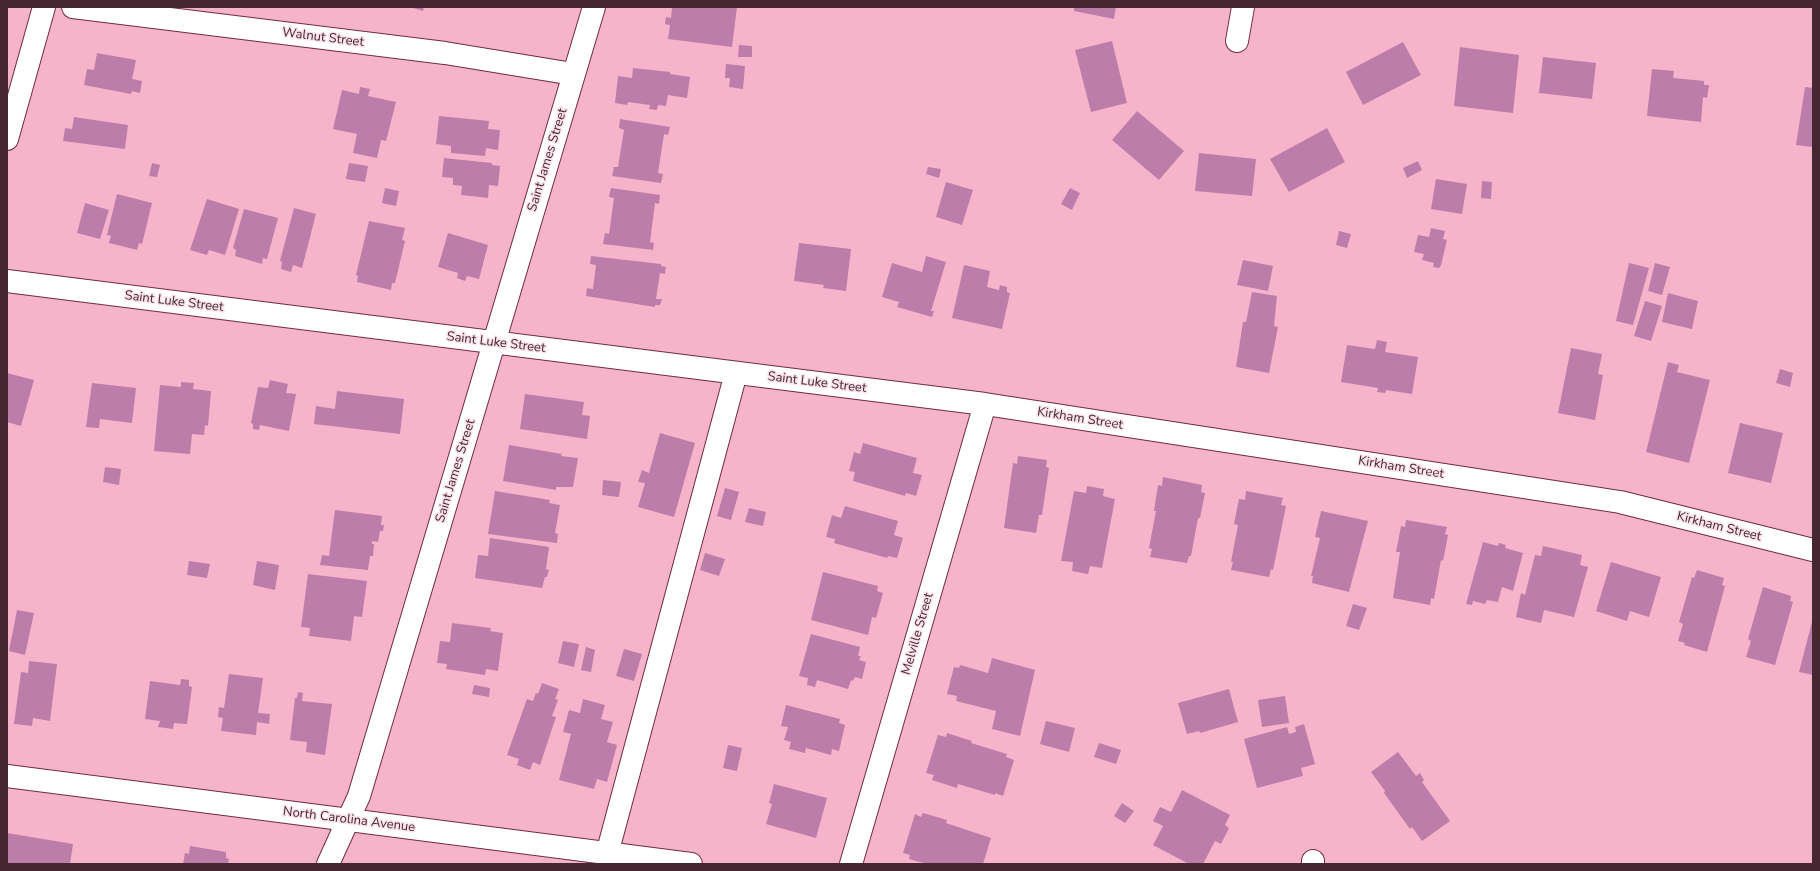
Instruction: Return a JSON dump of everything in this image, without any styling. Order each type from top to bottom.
[{"type":"street","points":[[7,139],[44,7]]},
{"type":"street","name":"Walnut Street","points":[[72,7],[445,53],[573,74]]},
{"type":"street","name":"Saint James Street","points":[[328,864],[359,796],[594,7]]},
{"type":"street","points":[[1237,41],[1243,7]]},
{"type":"street","name":"Saint Luke Street","points":[[7,281],[985,404]]},
{"type":"street","points":[[607,854],[736,373]]},
{"type":"street","name":"Kirkham Street","points":[[985,404],[1620,502],[1813,550]]},
{"type":"street","name":"Melville Street","points":[[851,864],[985,404]]},
{"type":"street","name":"North Carolina Avenue","points":[[7,776],[691,864]]},
{"type":"building","points":[[410,7],[424,7],[423,11]]},
{"type":"building","points":[[672,7],[737,7],[732,47],[668,39],[670,25],[665,24],[666,17],[671,18]]},
{"type":"building","points":[[1074,7],[1116,7],[1114,19],[1074,11]]},
{"type":"building","points":[[1112,41],[1127,103],[1091,112],[1075,50]]},
{"type":"building","points":[[1403,42],[1421,75],[1363,105],[1346,72]]},
{"type":"building","points":[[739,45],[752,46],[752,57],[738,57]]},
{"type":"building","points":[[1460,47],[1519,55],[1513,113],[1454,106]]},
{"type":"building","points":[[97,53],[136,60],[132,79],[142,81],[140,93],[132,91],[131,94],[84,85],[87,69],[94,70]]},
{"type":"building","points":[[1543,57],[1596,63],[1592,99],[1539,93]]},
{"type":"building","points":[[726,64],[745,66],[743,89],[729,87],[730,78],[725,78]]},
{"type":"building","points":[[633,68],[670,72],[670,74],[690,77],[687,98],[668,95],[666,106],[658,105],[657,110],[649,109],[650,105],[628,102],[627,105],[615,103],[618,76],[632,78]]},
{"type":"building","points":[[1652,69],[1674,71],[1673,78],[1704,81],[1704,85],[1709,85],[1707,98],[1703,97],[1701,122],[1647,116]]},
{"type":"building","points":[[360,87],[370,89],[368,96],[396,102],[386,141],[381,140],[377,158],[353,153],[357,134],[333,129],[342,90],[359,94]]},
{"type":"building","points":[[1805,87],[1813,88],[1813,147],[1796,145]]},
{"type":"building","points":[[1137,111],[1184,151],[1159,180],[1112,140]]},
{"type":"building","points":[[439,116],[489,121],[488,129],[500,130],[498,150],[486,148],[485,156],[451,153],[451,146],[436,144]]},
{"type":"building","points":[[74,117],[128,125],[125,149],[63,141],[65,128],[72,129]]},
{"type":"building","points":[[620,119],[670,127],[668,135],[664,134],[658,173],[663,174],[661,183],[612,176],[614,167],[618,167],[624,130],[619,128]]},
{"type":"building","points":[[1327,128],[1345,162],[1289,192],[1270,159]]},
{"type":"building","points":[[1199,153],[1256,159],[1252,196],[1195,191]]},
{"type":"building","points":[[444,158],[492,163],[492,165],[500,166],[498,186],[489,185],[488,198],[461,195],[462,186],[453,185],[453,178],[442,177]]},
{"type":"building","points":[[1418,161],[1422,170],[1407,178],[1403,168]]},
{"type":"building","points":[[152,163],[160,165],[157,177],[149,176]]},
{"type":"building","points":[[349,163],[368,166],[365,182],[346,179]]},
{"type":"building","points":[[928,167],[941,169],[939,178],[926,174]]},
{"type":"building","points":[[1436,179],[1467,184],[1462,214],[1431,209]]},
{"type":"building","points":[[1482,181],[1492,182],[1491,199],[1481,198]]},
{"type":"building","points":[[946,182],[973,190],[962,225],[936,217]]},
{"type":"building","points":[[385,188],[399,191],[396,206],[382,203]]},
{"type":"building","points":[[611,188],[660,195],[659,204],[655,203],[650,242],[654,243],[653,250],[603,244],[605,233],[609,234],[614,198],[609,197]]},
{"type":"building","points":[[1070,188],[1080,193],[1072,210],[1061,204]]},
{"type":"building","points":[[117,194],[152,203],[142,244],[139,243],[137,250],[109,243],[111,236],[107,235]]},
{"type":"building","points":[[207,199],[239,209],[225,255],[209,250],[207,255],[190,250]]},
{"type":"building","points":[[85,203],[109,210],[100,239],[77,233]]},
{"type":"building","points":[[294,208],[316,214],[302,268],[293,265],[291,272],[281,269],[282,262],[280,261]]},
{"type":"building","points":[[244,209],[278,218],[267,259],[263,258],[262,264],[235,256],[236,250],[233,248]]},
{"type":"building","points":[[369,221],[405,228],[402,240],[405,241],[395,283],[392,283],[391,290],[357,282],[358,276],[356,275]]},
{"type":"building","points":[[1431,228],[1445,231],[1443,239],[1447,240],[1439,268],[1433,267],[1434,263],[1422,260],[1424,254],[1414,252],[1418,235],[1429,237]]},
{"type":"building","points":[[1339,231],[1351,234],[1347,248],[1336,245]]},
{"type":"building","points":[[448,233],[488,245],[479,279],[467,276],[465,281],[457,278],[458,273],[438,267]]},
{"type":"building","points":[[799,243],[851,249],[846,291],[823,288],[824,285],[794,281]]},
{"type":"building","points":[[591,256],[661,264],[661,266],[666,267],[665,274],[660,273],[656,299],[662,299],[660,305],[655,305],[655,307],[586,296],[587,288],[593,289],[596,265],[590,264]]},
{"type":"building","points":[[926,256],[946,262],[931,311],[934,311],[932,317],[897,307],[899,302],[882,297],[892,263],[922,272]]},
{"type":"building","points":[[1243,260],[1273,266],[1268,291],[1237,285]]},
{"type":"building","points":[[1629,263],[1649,268],[1633,325],[1616,321]]},
{"type":"building","points":[[1655,263],[1670,267],[1662,295],[1648,291]]},
{"type":"building","points":[[964,265],[990,271],[987,287],[999,290],[1000,285],[1007,287],[1007,292],[1010,293],[1002,329],[952,318]]},
{"type":"building","points":[[1252,292],[1277,296],[1274,326],[1278,327],[1269,373],[1236,367],[1243,322],[1246,322]]},
{"type":"building","points":[[1668,293],[1698,301],[1692,329],[1662,322]]},
{"type":"building","points":[[1645,301],[1662,306],[1651,341],[1634,336]]},
{"type":"building","points":[[1377,340],[1387,342],[1385,352],[1418,357],[1412,394],[1386,390],[1385,393],[1377,392],[1378,388],[1341,382],[1347,345],[1375,349]]},
{"type":"building","points":[[1571,348],[1602,354],[1598,374],[1603,375],[1595,420],[1558,413]]},
{"type":"building","points":[[1668,362],[1679,365],[1677,372],[1710,380],[1689,463],[1646,452]]},
{"type":"building","points":[[1780,369],[1793,373],[1790,387],[1776,383]]},
{"type":"building","points":[[7,373],[34,380],[21,426],[7,422]]},
{"type":"building","points":[[270,380],[288,384],[286,393],[296,394],[289,431],[260,425],[259,430],[253,429],[253,424],[251,423],[258,387],[268,388]]},
{"type":"building","points":[[181,382],[194,383],[193,389],[211,391],[208,426],[205,425],[204,435],[192,434],[190,454],[154,451],[160,385],[181,387]]},
{"type":"building","points":[[92,383],[136,388],[132,423],[100,419],[99,428],[86,427]]},
{"type":"building","points":[[337,391],[404,399],[400,434],[314,424],[316,406],[335,409]]},
{"type":"building","points":[[525,394],[584,402],[582,415],[590,416],[587,439],[520,429]]},
{"type":"building","points":[[1740,423],[1783,433],[1771,483],[1728,473]]},
{"type":"building","points":[[660,433],[695,443],[674,517],[638,507],[645,483],[638,482],[642,470],[649,473]]},
{"type":"building","points":[[863,443],[917,458],[913,473],[922,475],[916,496],[906,493],[905,496],[853,481],[855,472],[849,471],[854,452],[860,454]]},
{"type":"building","points":[[509,445],[578,458],[573,487],[556,487],[556,490],[503,481]]},
{"type":"building","points":[[1018,456],[1047,460],[1046,467],[1049,468],[1042,515],[1039,515],[1036,533],[1004,528],[1013,463],[1017,464]]},
{"type":"building","points":[[105,467],[121,469],[119,485],[103,482]]},
{"type":"building","points":[[1163,477],[1202,485],[1201,492],[1205,493],[1200,518],[1198,518],[1191,556],[1189,556],[1187,563],[1150,557],[1152,549],[1149,548],[1156,511],[1154,511],[1158,485],[1162,486]]},
{"type":"building","points":[[603,480],[621,482],[619,497],[602,495]]},
{"type":"building","points":[[1087,486],[1104,489],[1103,496],[1115,499],[1102,568],[1090,566],[1088,574],[1072,571],[1073,562],[1061,561],[1074,491],[1086,493]]},
{"type":"building","points":[[725,488],[739,492],[731,520],[717,516]]},
{"type":"building","points":[[495,491],[550,500],[549,503],[560,505],[555,533],[558,534],[557,543],[488,534]]},
{"type":"building","points":[[1246,491],[1283,498],[1281,505],[1286,506],[1273,570],[1271,569],[1269,577],[1231,570],[1233,562],[1231,562],[1238,525],[1234,524],[1239,499],[1245,500]]},
{"type":"building","points":[[845,506],[898,521],[894,535],[903,538],[897,558],[888,556],[887,558],[834,543],[835,539],[826,537],[832,515],[841,518]]},
{"type":"building","points":[[749,508],[766,512],[763,526],[745,522]]},
{"type":"building","points":[[335,510],[382,516],[381,525],[384,525],[383,531],[380,531],[378,542],[372,541],[372,544],[374,544],[373,556],[370,556],[368,570],[320,565],[322,555],[329,556]]},
{"type":"building","points":[[1321,511],[1368,521],[1349,592],[1312,583],[1313,576],[1311,576],[1320,538],[1315,537]]},
{"type":"building","points":[[1406,520],[1447,527],[1445,534],[1448,535],[1443,561],[1441,560],[1434,599],[1431,598],[1430,605],[1393,598],[1400,552],[1396,552],[1401,526],[1405,527]]},
{"type":"building","points":[[490,538],[549,547],[546,569],[549,570],[542,588],[475,578],[478,555],[488,556]]},
{"type":"building","points":[[1483,542],[1498,546],[1499,543],[1506,545],[1505,548],[1523,553],[1513,591],[1502,587],[1498,602],[1487,600],[1485,604],[1473,601],[1472,605],[1466,604]]},
{"type":"building","points":[[1543,546],[1582,555],[1580,565],[1588,567],[1574,617],[1544,610],[1541,623],[1516,617],[1521,593],[1525,595],[1535,555],[1541,556]]},
{"type":"building","points":[[705,553],[725,559],[719,576],[700,570]]},
{"type":"building","points":[[189,561],[210,564],[207,578],[187,575]]},
{"type":"building","points":[[257,561],[279,565],[275,590],[253,585]]},
{"type":"building","points":[[1611,562],[1661,577],[1649,617],[1630,611],[1627,621],[1596,611]]},
{"type":"building","points":[[1697,570],[1724,578],[1722,585],[1725,586],[1707,652],[1684,645],[1685,643],[1678,641],[1683,624],[1679,622],[1692,577],[1694,578]]},
{"type":"building","points":[[823,572],[878,586],[877,591],[883,593],[876,618],[872,617],[868,635],[811,620]]},
{"type":"building","points":[[308,574],[367,581],[362,617],[354,616],[351,641],[309,636],[310,628],[301,627]]},
{"type":"building","points":[[1763,587],[1791,596],[1790,601],[1793,602],[1775,665],[1746,657],[1751,641],[1748,639]]},
{"type":"building","points":[[1353,604],[1367,608],[1359,630],[1346,626]]},
{"type":"building","points":[[17,610],[34,613],[25,655],[9,651]]},
{"type":"building","points":[[1813,618],[1813,675],[1799,672]]},
{"type":"building","points":[[452,623],[491,628],[490,631],[503,633],[498,671],[486,669],[485,675],[446,669],[447,664],[437,663],[440,641],[450,642]]},
{"type":"building","points":[[811,634],[860,647],[858,656],[861,656],[859,660],[866,662],[862,679],[855,677],[853,681],[851,680],[848,689],[817,680],[815,687],[807,685],[808,678],[799,676]]},
{"type":"building","points":[[563,641],[579,644],[574,667],[558,663]]},
{"type":"building","points":[[586,647],[595,650],[591,672],[581,670]]},
{"type":"building","points":[[624,649],[642,654],[634,681],[616,676]]},
{"type":"building","points":[[992,658],[1035,670],[1020,736],[992,729],[996,711],[956,701],[957,696],[947,694],[954,667],[959,668],[960,665],[988,673]]},
{"type":"building","points":[[29,661],[57,664],[50,721],[33,718],[32,726],[14,724],[21,672],[28,673]]},
{"type":"building","points":[[229,674],[263,678],[258,713],[270,714],[269,724],[257,722],[256,735],[221,731],[223,718],[218,717],[219,707],[224,708]]},
{"type":"building","points":[[181,679],[189,680],[189,686],[192,687],[187,724],[174,723],[173,729],[158,727],[160,721],[145,719],[150,681],[180,685]]},
{"type":"building","points":[[542,683],[559,689],[555,699],[558,700],[552,716],[556,717],[540,765],[533,762],[530,770],[517,765],[519,759],[507,755],[527,699],[533,701],[536,693],[538,694]]},
{"type":"building","points":[[474,685],[490,688],[489,697],[472,694]]},
{"type":"building","points":[[1229,689],[1238,722],[1200,733],[1199,731],[1187,734],[1178,703]]},
{"type":"building","points":[[298,692],[303,693],[302,701],[332,704],[325,755],[306,752],[307,742],[290,740],[295,698],[297,698]]},
{"type":"building","points":[[1285,696],[1289,723],[1262,727],[1258,700]]},
{"type":"building","points":[[583,699],[605,705],[601,719],[613,722],[607,742],[617,745],[607,782],[597,779],[594,789],[559,780],[571,734],[563,732],[569,710],[580,713]]},
{"type":"building","points":[[786,705],[840,719],[839,723],[845,725],[839,751],[832,749],[831,755],[806,748],[805,753],[789,749],[791,742],[784,740],[788,727],[781,726]]},
{"type":"building","points":[[1046,721],[1075,728],[1069,752],[1040,744]]},
{"type":"building","points":[[1304,724],[1315,764],[1301,768],[1303,776],[1257,788],[1244,739],[1287,727],[1289,734],[1296,732],[1295,727]]},
{"type":"building","points":[[947,733],[972,741],[971,743],[1007,754],[1006,757],[1014,760],[1003,796],[958,784],[957,788],[932,780],[934,775],[926,773],[938,735],[946,737]]},
{"type":"building","points":[[1099,743],[1121,750],[1116,764],[1094,757]]},
{"type":"building","points":[[728,745],[742,748],[737,771],[723,768]]},
{"type":"building","points":[[1398,752],[1416,776],[1420,773],[1424,780],[1422,782],[1450,821],[1422,841],[1412,827],[1410,829],[1371,772]]},
{"type":"building","points":[[774,784],[827,798],[816,838],[766,824],[772,804],[769,803]]},
{"type":"building","points":[[1182,790],[1230,815],[1225,825],[1229,828],[1221,844],[1215,841],[1203,864],[1189,864],[1153,845],[1163,826],[1153,821],[1160,807],[1171,812]]},
{"type":"building","points":[[1122,803],[1134,811],[1125,823],[1114,816]]},
{"type":"building","points":[[923,813],[947,820],[946,823],[991,838],[983,864],[927,864],[909,859],[910,855],[903,853],[915,814],[921,817]]},
{"type":"building","points":[[7,833],[73,844],[70,864],[7,864]]},
{"type":"building","points":[[190,846],[226,852],[226,858],[229,859],[228,864],[183,864],[185,853],[189,854]]}]
